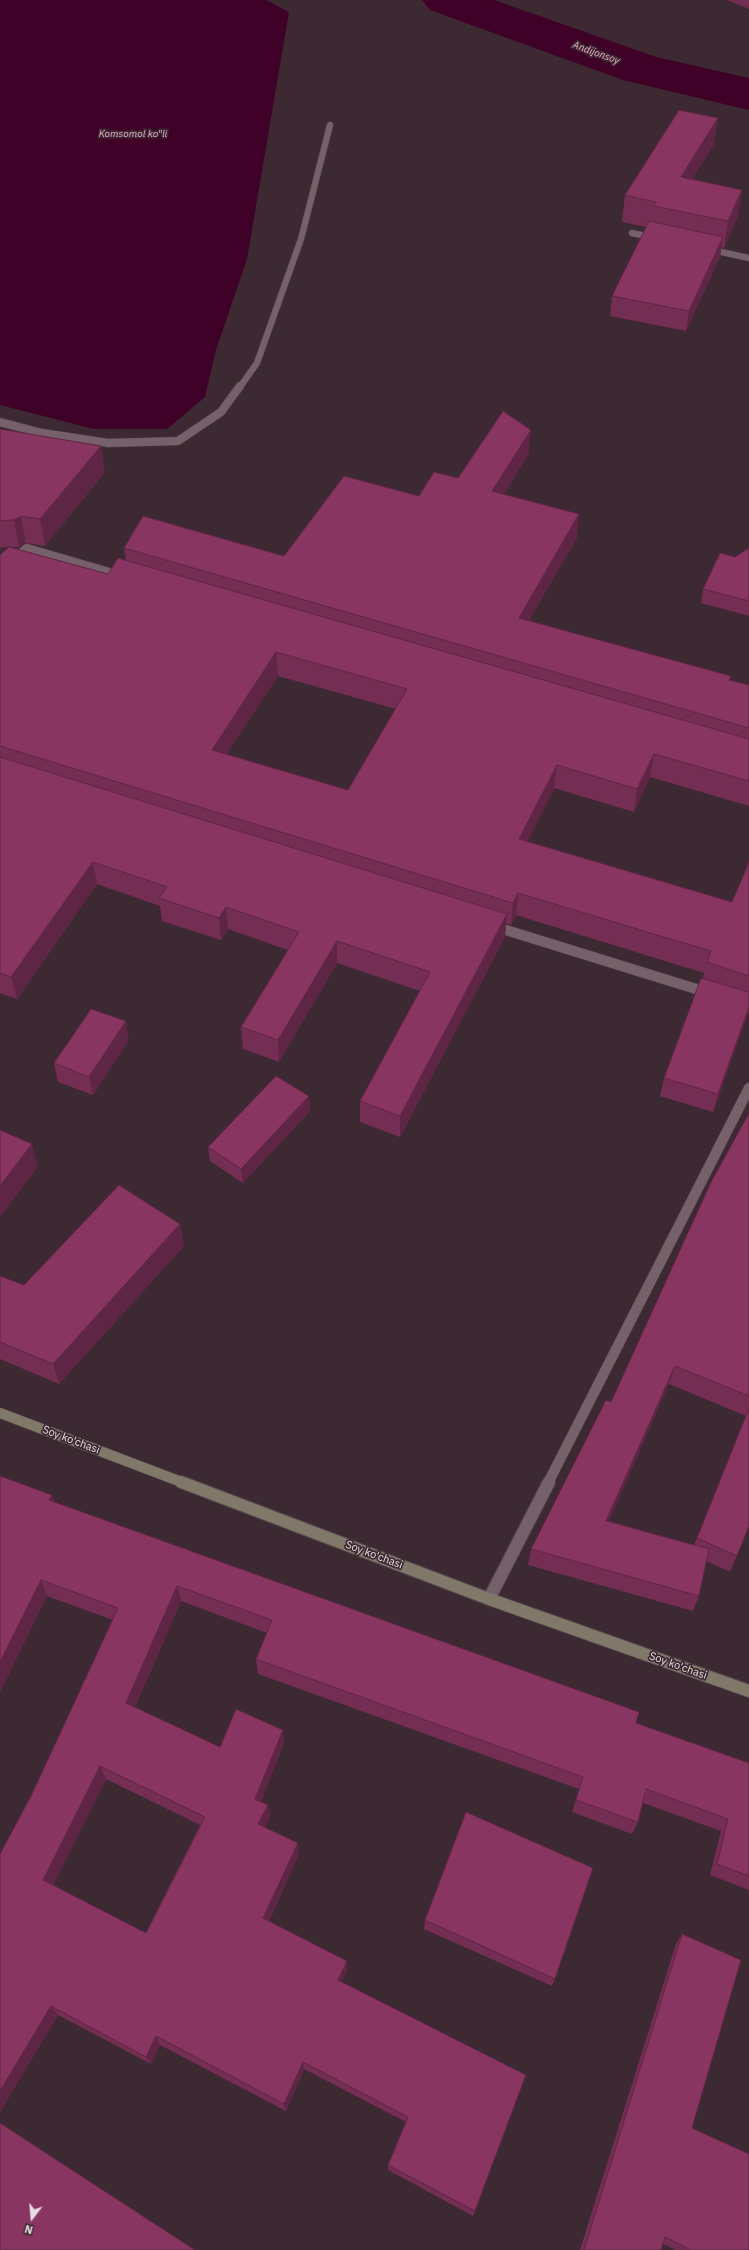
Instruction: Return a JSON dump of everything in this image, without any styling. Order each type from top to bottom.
[{"type":"main road","name":"Soy ko'chasi","points":[[0,1413],[490,1599],[749,1691]]},
{"type":"street","points":[[0,422],[42,433],[108,443],[178,441],[221,412],[257,363],[301,239],[330,125]]},
{"type":"street","points":[[632,233],[661,239]]},
{"type":"street","points":[[698,247],[749,258]]},
{"type":"street","points":[[0,569],[27,548],[135,579]]},
{"type":"street","points":[[484,923],[719,996]]},
{"type":"street","points":[[490,1599],[749,1088]]},
{"type":"water","name":"Komsomol ko\"li","points":[[0,0],[266,0],[289,12],[247,259],[216,350],[205,397],[167,429],[94,429],[0,405]]},
{"type":"building","points":[[679,110],[718,118],[681,177],[742,190],[728,221],[654,206],[656,202],[625,195]]},
{"type":"building","points":[[649,221],[723,237],[689,311],[612,296]]},
{"type":"building","points":[[503,411],[531,430],[492,491],[579,514],[519,618],[731,676],[729,680],[749,685],[749,728],[124,548],[143,516],[284,556],[344,476],[419,496],[434,472],[458,478]]},
{"type":"building","points":[[0,429],[101,446],[40,519],[21,516],[14,520],[0,521]]},
{"type":"building","points":[[9,547],[108,574],[118,558],[749,739],[749,781],[654,754],[637,789],[557,765],[519,839],[732,902],[749,862],[749,976],[707,962],[711,951],[518,893],[513,903],[0,746],[0,555]],"holes":[[[276,652],[407,689],[348,790],[212,750]]]},
{"type":"building","points":[[749,548],[749,601],[703,589],[720,553],[735,557]]},
{"type":"building","points":[[0,757],[507,914],[400,1116],[360,1101],[430,972],[337,941],[278,1040],[241,1027],[299,932],[226,907],[219,918],[159,898],[167,887],[93,862],[11,977],[0,973]]},
{"type":"building","points":[[701,978],[749,992],[749,1007],[718,1094],[664,1078]]},
{"type":"building","points":[[91,1009],[126,1021],[89,1077],[54,1063]]},
{"type":"building","points":[[276,1076],[309,1096],[241,1169],[208,1147]]},
{"type":"building","points":[[749,1113],[749,1396],[675,1366],[606,1521],[709,1549],[699,1596],[531,1549],[606,1400],[611,1402],[711,1182]]},
{"type":"building","points":[[0,1130],[32,1144],[0,1186]]},
{"type":"building","points":[[119,1185],[180,1224],[53,1364],[0,1342],[0,1276],[24,1285]]},
{"type":"building","points":[[749,1408],[749,1526],[737,1556],[697,1538]]},
{"type":"building","points":[[0,1476],[52,1495],[49,1500],[639,1712],[636,1723],[749,1763],[749,1876],[717,1864],[728,1819],[646,1789],[638,1822],[576,1800],[583,1777],[256,1659],[272,1620],[177,1586],[126,1703],[220,1747],[236,1709],[283,1730],[255,1799],[268,1805],[258,1824],[298,1843],[263,1918],[347,1961],[338,1980],[526,2075],[475,2211],[388,2165],[408,2117],[303,2062],[284,2104],[156,2036],[146,2057],[51,2006],[0,2091],[0,1854],[32,1794],[118,1608],[41,1580],[0,1662]],"holes":[[[100,1766],[205,1817],[146,1933],[43,1880]]]},
{"type":"building","points":[[466,1812],[593,1868],[555,1979],[425,1920]]},
{"type":"building","points":[[682,1934],[741,1960],[692,2128],[749,2154],[749,2250],[691,2250],[665,2237],[661,2250],[584,2250]]},
{"type":"building","points":[[0,2123],[195,2250],[0,2250]]},
{"type":"waterway","name":"Andijonsoy","points":[[447,0],[641,69],[749,94]]}]
